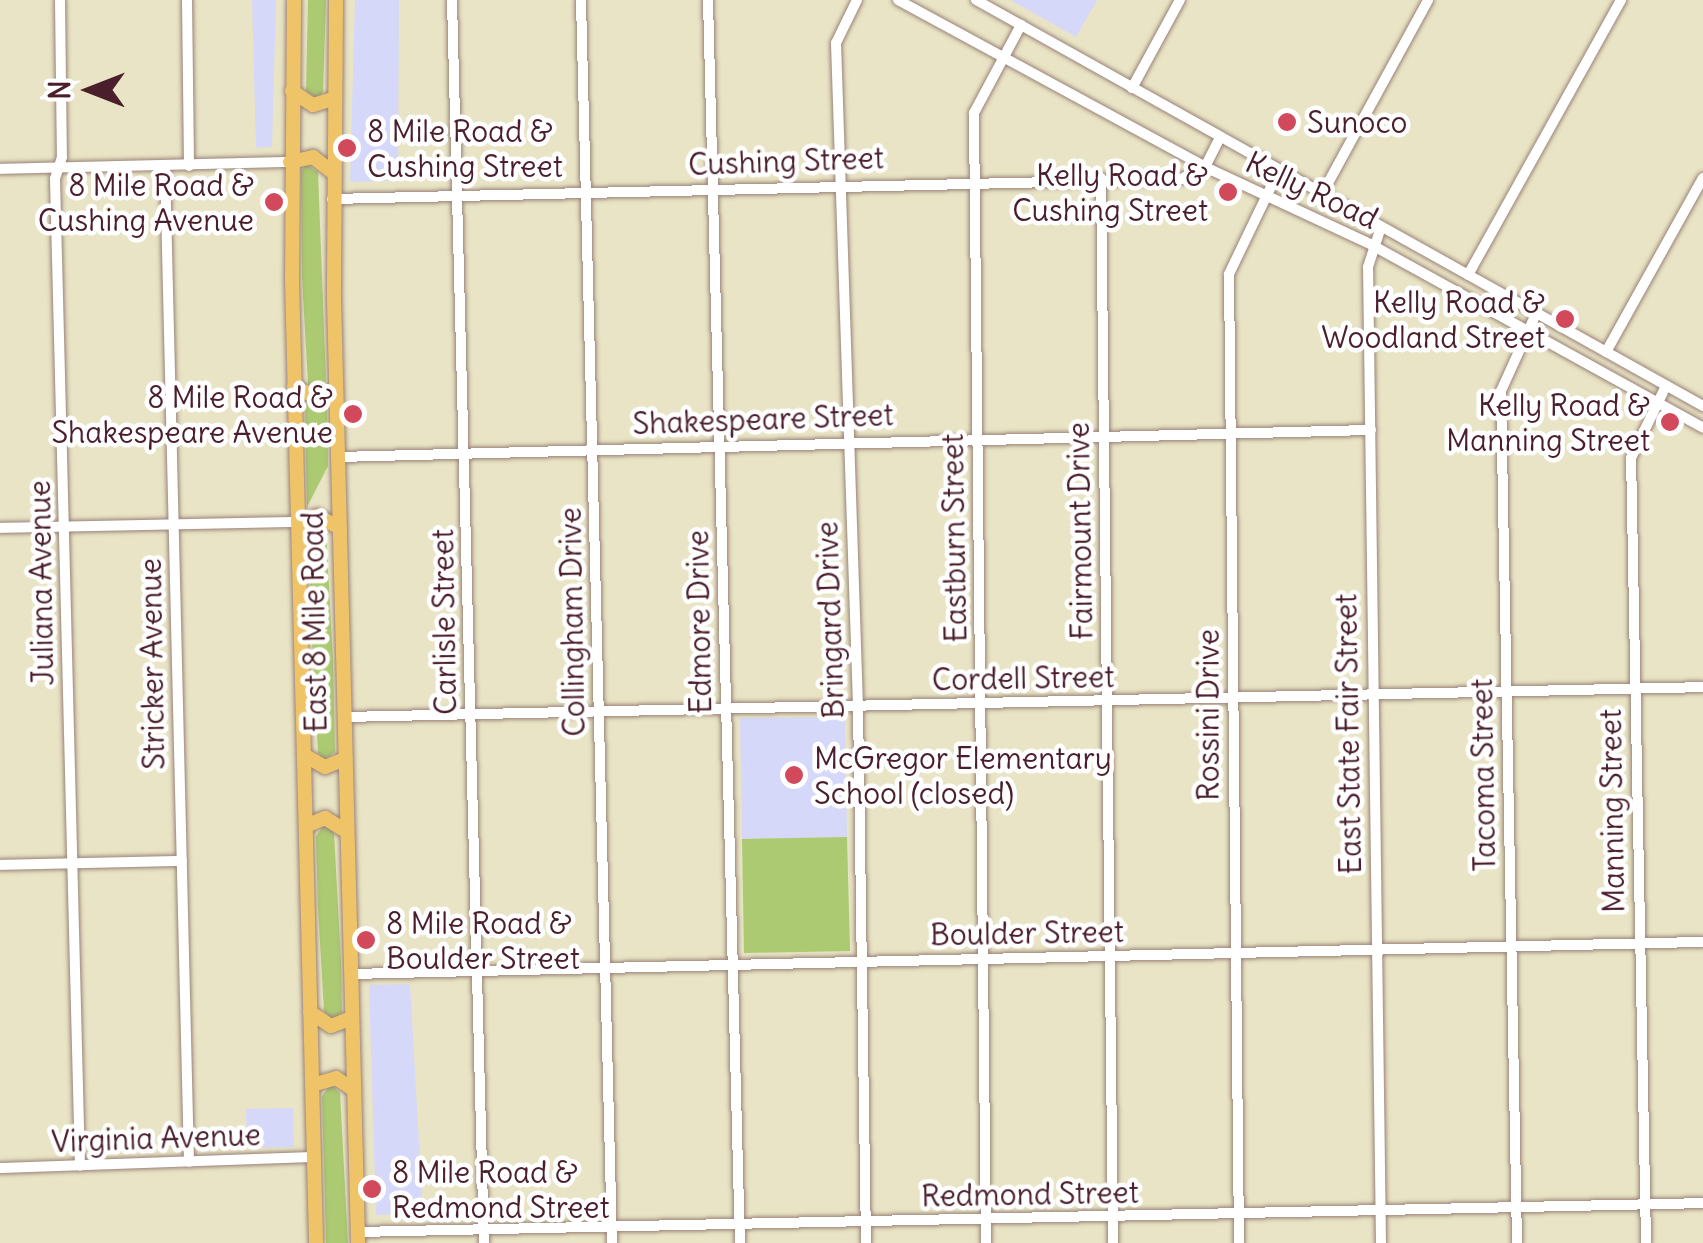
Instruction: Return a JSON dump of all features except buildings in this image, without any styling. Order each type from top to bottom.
[{"type":"highway","name":"East 8 Mile Road","points":[[294,0],[290,162],[316,1243]]},
{"type":"highway","name":"East 8 Mile Road","points":[[336,0],[332,200],[358,1238]]},
{"type":"highway","points":[[292,91],[313,106],[333,99]]},
{"type":"highway","points":[[290,162],[313,157],[332,172]]},
{"type":"highway","points":[[294,387],[316,397],[336,390]]},
{"type":"highway","points":[[298,522],[323,516],[340,528]]},
{"type":"highway","points":[[304,756],[325,767],[346,758]]},
{"type":"highway","points":[[306,826],[325,818],[348,832]]},
{"type":"highway","points":[[310,1012],[331,1026],[352,1018]]},
{"type":"highway","points":[[312,1086],[336,1078],[354,1090]]},
{"type":"street","name":"Juliana Avenue","points":[[60,0],[64,527],[80,1166]]},
{"type":"street","points":[[188,0],[190,166]]},
{"type":"street","name":"Carlisle Street","points":[[452,0],[484,1237]]},
{"type":"street","name":"Collingham Drive","points":[[581,0],[612,1243]]},
{"type":"street","name":"Edmore Drive","points":[[708,0],[740,1243]]},
{"type":"street","name":"Bringard Drive","points":[[858,0],[836,42],[858,705],[866,1243]]},
{"type":"street","name":"Kelly Road","points":[[898,0],[1205,167],[1372,245],[1703,428]]},
{"type":"street","name":"Kelly Road","points":[[976,0],[1703,406]]},
{"type":"street","points":[[1132,88],[1180,0]]},
{"type":"street","points":[[1322,194],[1428,0]]},
{"type":"street","points":[[1468,276],[1621,0]]},
{"type":"street","name":"Eastburn Street","points":[[986,1243],[974,109],[1020,25]]},
{"type":"street","points":[[1205,167],[1220,138]]},
{"type":"street","points":[[0,169],[290,162]]},
{"type":"street","name":"Stricker Avenue","points":[[164,166],[189,1162]]},
{"type":"street","name":"Cushing Street","points":[[332,200],[974,180],[1181,179],[1205,167]]},
{"type":"street","name":"Rossini Drive","points":[[1239,1243],[1230,267],[1279,170]]},
{"type":"street","name":"Fairmount Drive","points":[[1101,178],[1112,1243]]},
{"type":"street","points":[[1606,352],[1703,178]]},
{"type":"street","name":"East State Fair Street","points":[[1382,228],[1372,245],[1370,430],[1382,1243]]},
{"type":"street","name":"Tacoma Street","points":[[1517,1243],[1501,386],[1536,314]]},
{"type":"street","name":"Manning Street","points":[[1646,1243],[1632,458],[1666,386]]},
{"type":"street","name":"Shakespeare Street","points":[[338,457],[1370,430]]},
{"type":"street","points":[[0,528],[298,522]]},
{"type":"street","name":"Cordell Street","points":[[344,717],[1703,687]]},
{"type":"street","points":[[0,866],[182,861]]},
{"type":"street","name":"Boulder Street","points":[[351,974],[1703,942]]},
{"type":"street","name":"Virginia Avenue","points":[[0,1168],[314,1158]]},
{"type":"street","name":"Redmond Street","points":[[358,1238],[484,1237],[612,1228],[1703,1203]]},
{"type":"shaded area","points":[[252,0],[276,0],[272,147],[256,148]]},
{"type":"shaded area","points":[[355,0],[399,0],[398,181],[350,182]]},
{"type":"shaded area","points":[[1010,0],[1097,0],[1076,37]]},
{"type":"shaded area","name":"McGregor Elementary School (closed)","points":[[845,717],[847,837],[742,839],[740,718]]},
{"type":"shaded area","points":[[410,984],[423,1214],[376,1215],[369,985]]},
{"type":"shaded area","points":[[293,1108],[294,1147],[247,1148],[246,1109]]},
{"type":"green space","points":[[308,0],[326,0],[323,92],[317,99],[306,91]]},
{"type":"green space","points":[[306,164],[318,172],[326,381],[319,391],[308,383],[301,171]]},
{"type":"green space","points":[[305,404],[327,404],[328,466],[307,507]]},
{"type":"green space","points":[[316,522],[326,531],[333,660],[335,752],[324,760],[318,753],[311,623],[308,532]]},
{"type":"green space","points":[[324,825],[334,833],[341,961],[342,1012],[333,1020],[324,1011],[318,908],[316,836]]},
{"type":"green space","points":[[847,837],[850,951],[744,953],[742,839]]},
{"type":"green space","points":[[331,1084],[340,1093],[348,1243],[326,1243],[322,1096]]},
{"type":"place","name":"Sunoco","points":[[1287,122]]},
{"type":"place","name":"8 Mile Road & Cushing Street","points":[[347,148]]},
{"type":"place","name":"Kelly Road & Cushing Street","points":[[1228,192]]},
{"type":"place","name":"8 Mile Road & Cushing Avenue","points":[[274,202]]},
{"type":"place","name":"Kelly Road & Woodland Street","points":[[1565,319]]},
{"type":"place","name":"8 Mile Road & Shakespeare Avenue","points":[[353,414]]},
{"type":"place","name":"Kelly Road & Manning Street","points":[[1670,422]]},
{"type":"place","name":"McGregor Elementary School (closed)","points":[[794,775]]},
{"type":"place","name":"8 Mile Road & Boulder Street","points":[[366,940]]},
{"type":"place","name":"8 Mile Road & Redmond Street","points":[[372,1189]]}]
